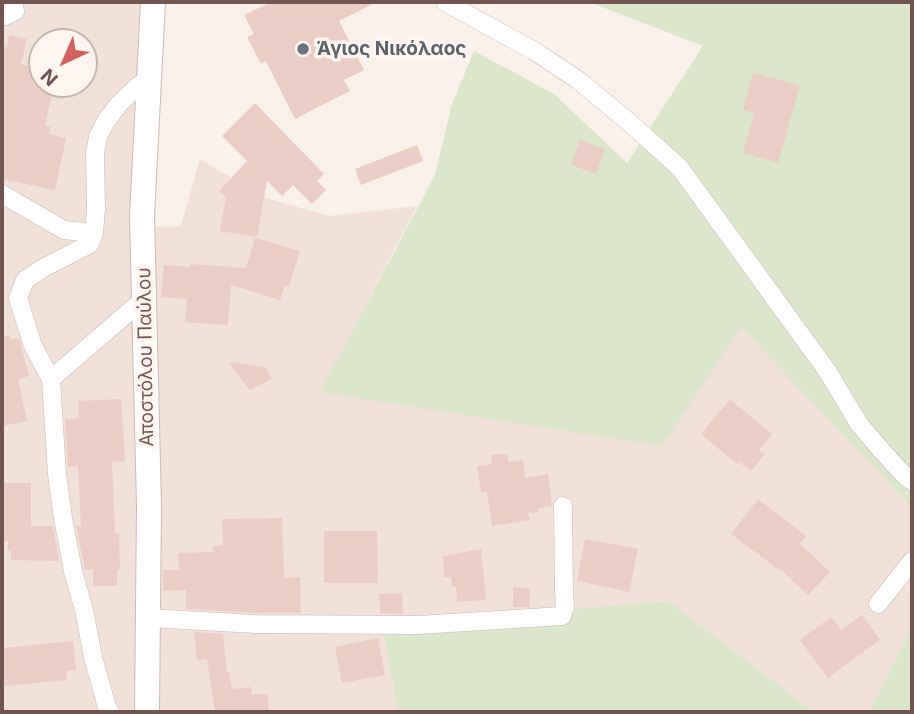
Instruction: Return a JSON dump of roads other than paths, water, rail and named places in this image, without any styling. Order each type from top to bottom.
[{"type":"street","points":[[2,16],[15,11],[13,2]]},
{"type":"street","name":"Αποστόλου Παύλου","points":[[147,712],[149,506],[142,216],[153,2]]},
{"type":"street","points":[[445,2],[536,52],[578,80],[680,168],[828,372],[859,424],[912,481]]},
{"type":"street","points":[[110,712],[93,657],[63,518],[57,474],[51,379],[33,346],[18,298],[25,280],[90,244],[94,233],[94,153],[98,137],[119,104],[139,85],[148,81]]},
{"type":"street","points":[[2,194],[64,230],[94,233]]},
{"type":"street","points":[[51,379],[145,298]]},
{"type":"street","points":[[148,618],[256,624],[418,625],[562,616],[565,607],[562,506]]},
{"type":"street","points":[[878,604],[912,561]]},
{"type":"place","name":"Άγιος Νικόλαος","points":[[303,49]]}]
